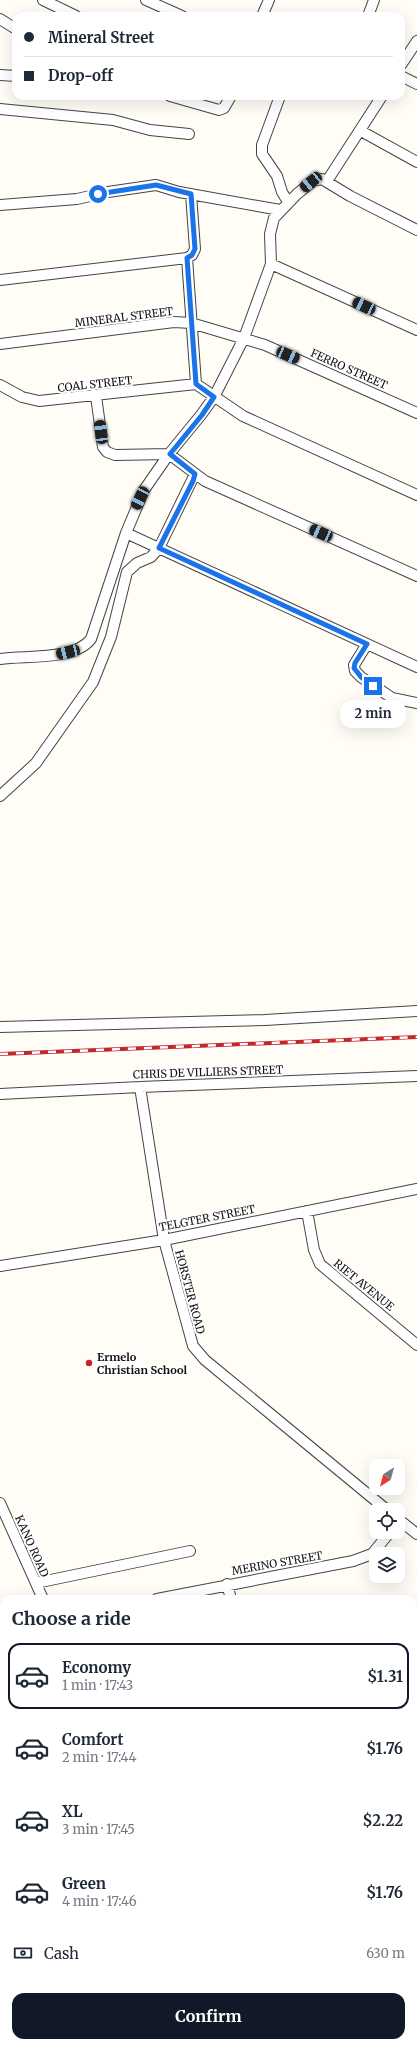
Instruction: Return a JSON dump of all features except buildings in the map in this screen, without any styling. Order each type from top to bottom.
[{"type":"street","points":[[43,0],[68,12]]},
{"type":"street","points":[[146,0],[173,12]]},
{"type":"street","points":[[264,12],[268,0]]},
{"type":"street","points":[[370,12],[374,0]]},
{"type":"street","points":[[0,20],[12,27]]},
{"type":"street","points":[[405,59],[417,41]]},
{"type":"street","points":[[0,75],[12,76]]},
{"type":"street","points":[[405,78],[417,84]]},
{"type":"street","points":[[184,100],[219,110],[224,108],[229,100]]},
{"type":"street","points":[[279,100],[262,145],[262,154],[277,176],[282,192],[288,202]]},
{"type":"street","points":[[327,181],[379,100]]},
{"type":"street","points":[[0,108],[113,120],[150,130],[189,134]]},
{"type":"street","points":[[360,131],[417,162]]},
{"type":"street","points":[[0,659],[60,654],[76,650],[88,644],[94,634],[126,532],[144,490],[172,451],[202,415],[214,397],[244,338],[271,264],[271,226],[280,210],[313,181],[322,178],[350,196],[417,230]]},
{"type":"street","points":[[0,205],[77,199],[148,185],[164,186],[179,192],[280,210]]},
{"type":"street","points":[[0,280],[187,258],[192,255],[195,249],[191,194]]},
{"type":"street","name":"MINERAL STREET","points":[[0,344],[174,322],[191,323],[187,258]]},
{"type":"street","points":[[271,264],[417,330]]},
{"type":"street","points":[[191,323],[196,384],[243,416],[417,495]]},
{"type":"street","name":"FERRO STREET","points":[[191,323],[244,338],[345,379],[417,413]]},
{"type":"street","name":"COAL STREET","points":[[0,386],[22,397],[39,402],[196,384]]},
{"type":"street","points":[[96,396],[103,446],[107,452],[115,455],[172,451],[195,474],[205,481],[417,576]]},
{"type":"street","points":[[0,796],[36,763],[93,682],[111,637],[127,572],[137,563],[151,557],[159,548],[193,481],[195,474]]},
{"type":"street","points":[[126,532],[417,667]]},
{"type":"street","points":[[367,644],[354,665],[357,674],[392,698],[417,703]]},
{"type":"street","points":[[0,1027],[265,1020],[417,1011]]},
{"type":"street","name":"CHRIS DE VILLIERS STREET","points":[[0,1094],[417,1076]]},
{"type":"street","name":"HORSTER ROAD","points":[[140,1087],[164,1240],[193,1346],[200,1355],[379,1503]]},
{"type":"street","name":"TELGTER STREET","points":[[0,1266],[164,1240],[417,1189]]},
{"type":"street","name":"RIET AVENUE","points":[[308,1210],[314,1250],[320,1264],[417,1345]]},
{"type":"street","name":"KANO ROAD","points":[[0,1503],[41,1595]]},
{"type":"street","points":[[405,1525],[417,1534]]},
{"type":"street","name":"MERINO STREET","points":[[176,1595],[360,1559],[378,1549],[385,1539]]},
{"type":"street","points":[[36,1583],[190,1551]]},
{"type":"street","points":[[227,1584],[230,1595]]},
{"type":"railway","points":[[0,1054],[417,1037]]},
{"type":"place","name":"Ermelo Christian School","points":[[89,1363]]},
{"type":"route","points":[[98,194],[148,185],[164,186],[179,192],[191,194],[195,249],[194,253],[187,258],[196,384],[214,397],[202,415],[170,454],[195,474],[193,481],[159,548],[367,644],[355,663],[354,668],[357,674],[373,686]]}]
